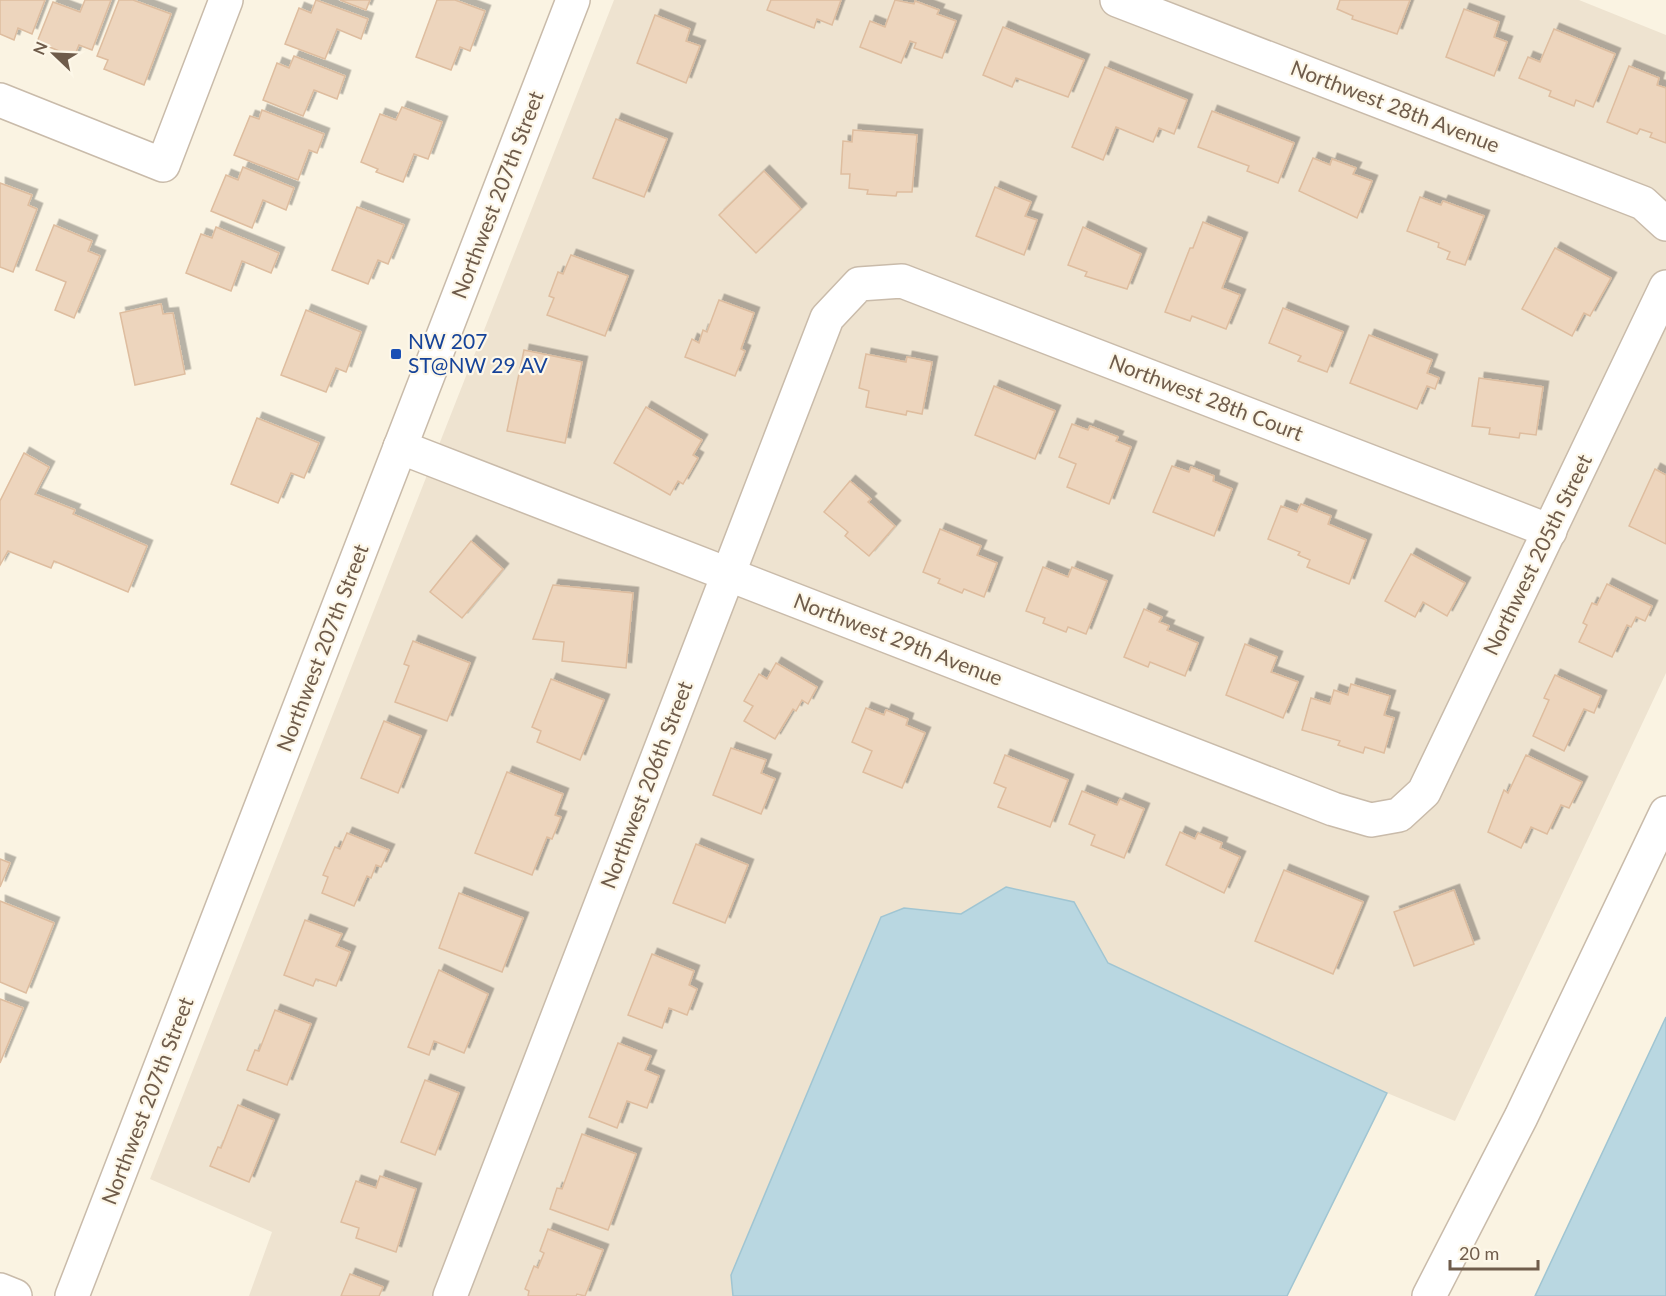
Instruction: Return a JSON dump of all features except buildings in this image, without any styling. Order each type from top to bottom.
[{"type":"street","points":[[0,100],[163,165],[226,0]]},
{"type":"street","name":"Northwest 207th Street","points":[[72,1296],[573,0]]},
{"type":"street","name":"Northwest 28th Avenue","points":[[1118,0],[1643,203],[1666,224]]},
{"type":"street","name":"Northwest 28th Court","points":[[859,284],[902,281],[1550,531]]},
{"type":"street","name":"Northwest 206th Street","points":[[450,1296],[827,318],[859,284]]},
{"type":"street","name":"Northwest 205th Street","points":[[1399,815],[1424,792],[1666,286]]},
{"type":"street","name":"Northwest 29th Avenue","points":[[400,447],[1333,809],[1371,820],[1399,815]]},
{"type":"street","points":[[1429,1296],[1521,1117],[1666,813]]},
{"type":"street","points":[[0,1290],[15,1296]]},
{"type":"shaded area","points":[[614,0],[1579,0],[1666,35],[1666,673],[1455,1121],[1387,1093],[1108,963],[1074,902],[1006,887],[961,914],[904,908],[731,1275],[733,1296],[249,1296],[272,1232],[150,1179]]},
{"type":"water","points":[[1006,887],[1074,902],[1108,963],[1387,1093],[1287,1296],[733,1296],[731,1275],[881,917],[904,908],[961,914]]},
{"type":"water","points":[[1666,1017],[1666,1296],[1535,1296]]},
{"type":"place","name":"NW 207 ST@NW 29 AV","points":[[396,354]]}]
